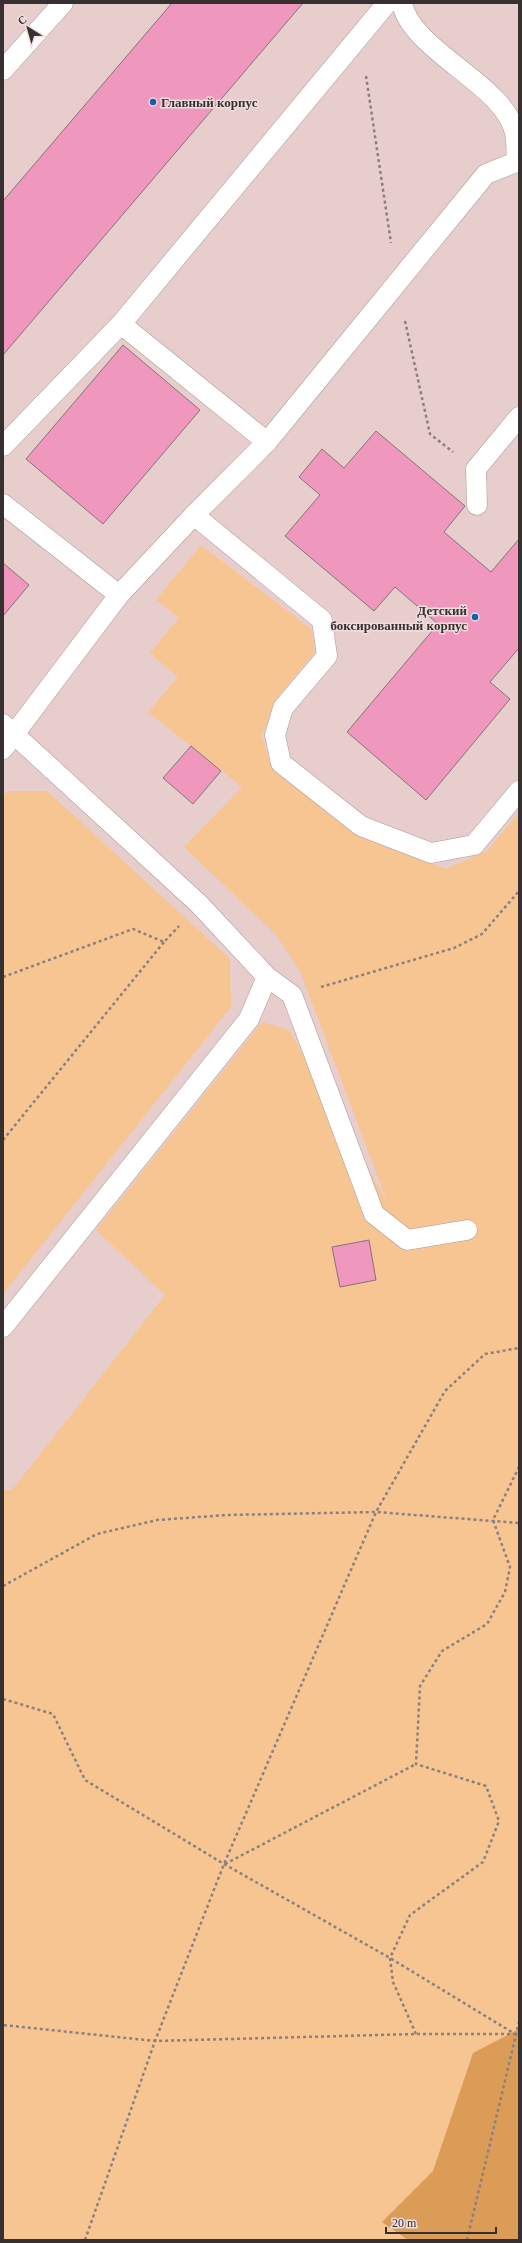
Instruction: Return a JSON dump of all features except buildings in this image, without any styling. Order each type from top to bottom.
[{"type":"lane","points":[[3,70],[63,3]]},
{"type":"lane","points":[[3,446],[121,324],[387,3]]},
{"type":"lane","points":[[3,749],[9,729],[119,595],[194,515],[267,442],[486,174],[518,161],[515,132],[507,114],[493,98],[415,30],[402,3]]},
{"type":"lane","points":[[121,324],[267,442]]},
{"type":"lane","points":[[477,505],[476,469],[519,417]]},
{"type":"lane","points":[[3,504],[119,595]]},
{"type":"lane","points":[[194,515],[322,620],[327,656],[283,708],[275,735],[281,763],[361,826],[431,853],[474,845],[519,791]]},
{"type":"lane","points":[[9,729],[199,904],[267,977],[292,995],[374,1214],[407,1240],[467,1230]]},
{"type":"lane","points":[[3,1327],[249,1019],[267,977]]},
{"type":"path","points":[[292,995],[454,948],[482,934],[519,892]]},
{"type":"path","points":[[3,1140],[164,942],[199,904]]},
{"type":"path","points":[[3,977],[133,929],[164,942]]},
{"type":"path","points":[[85,2240],[155,2041],[224,1864],[376,1512],[445,1391],[485,1354],[519,1348]]},
{"type":"path","points":[[416,1764],[420,1686],[442,1650],[487,1624],[505,1592],[510,1567],[493,1520],[519,1467]]},
{"type":"path","points":[[3,1586],[96,1534],[157,1520],[227,1515],[376,1512],[519,1523]]},
{"type":"path","points":[[3,1699],[53,1714],[86,1780],[224,1864],[390,1958],[515,2034]]},
{"type":"path","points":[[224,1864],[416,1764],[486,1786],[499,1820],[483,1862],[410,1915],[390,1958],[393,1982],[416,2034]]},
{"type":"path","points":[[467,2240],[519,2022]]},
{"type":"path","points":[[3,2025],[155,2041],[416,2034],[515,2034]]},
{"type":"shaded area","points":[[3,3],[519,3],[519,2240],[3,2240]]},
{"type":"shaded area","points":[[201,545],[311,629],[315,652],[275,700],[262,736],[271,767],[357,834],[446,869],[488,850],[519,812],[519,2240],[3,2240],[3,1490],[12,1490],[165,1295],[96,1230],[262,1022],[289,1030],[388,1204],[300,971],[276,935],[184,847],[242,787],[148,712],[178,677],[150,653],[179,618],[156,600]]},
{"type":"shaded area","points":[[8,791],[47,791],[230,959],[231,1007],[3,1294],[3,797]]},
{"type":"shaded area","points":[[519,2029],[519,2240],[408,2240],[382,2222],[433,2171],[473,2053]]},
{"type":"place","name":"Главный корпус","points":[[153,102]]},
{"type":"place","name":"Детский боксированный корпус","points":[[475,617]]}]
